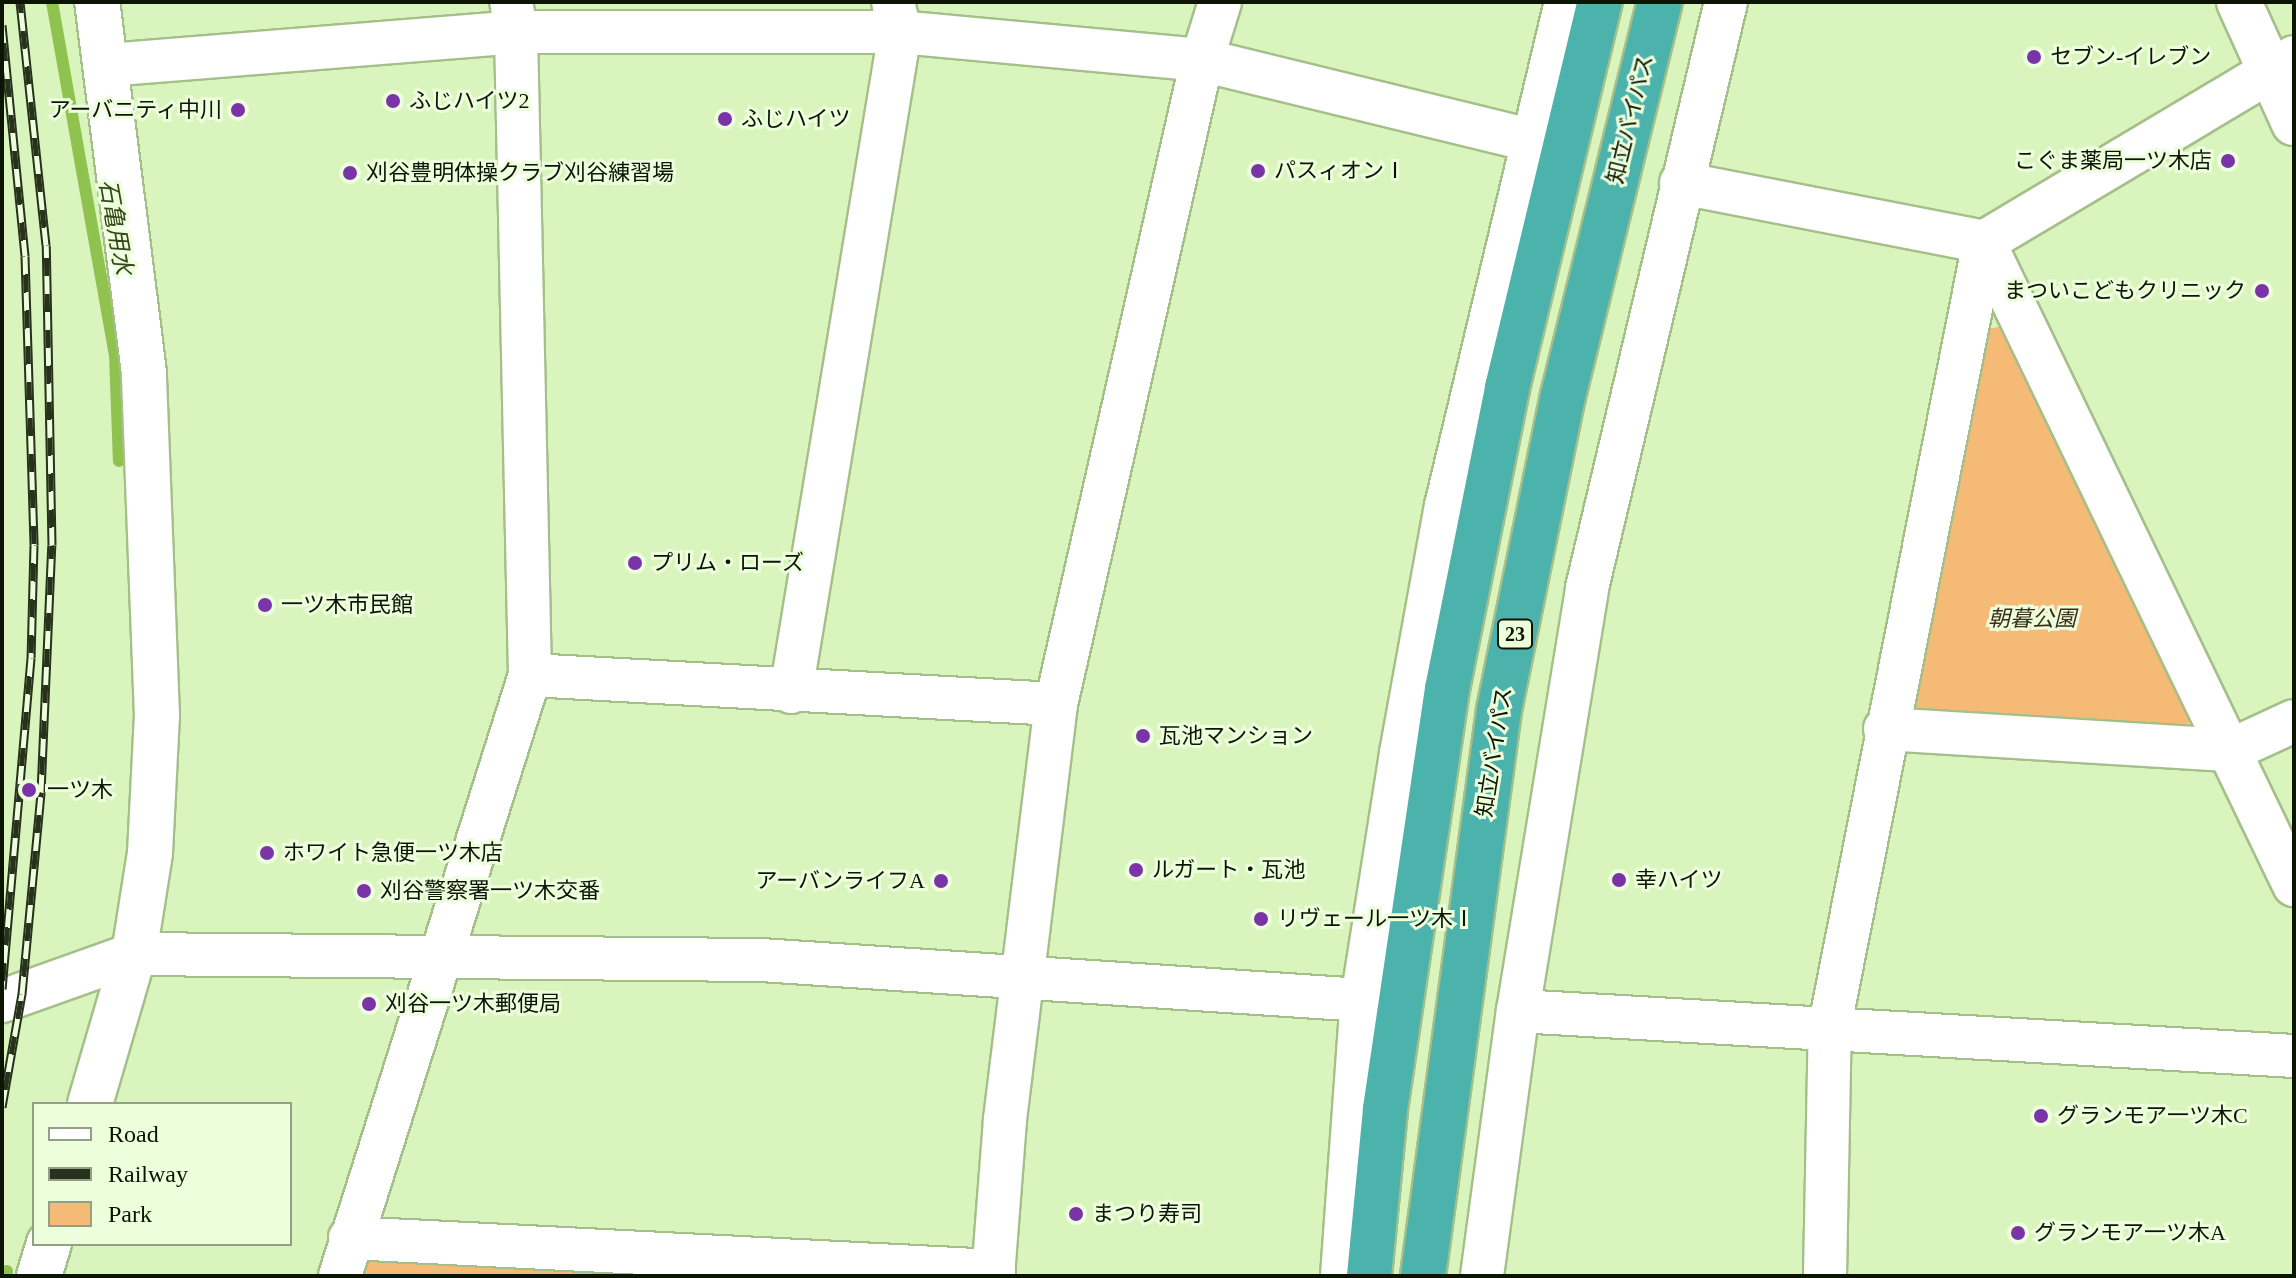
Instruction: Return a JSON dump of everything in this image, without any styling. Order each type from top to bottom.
[{"type":"highway","points":[[1369,1276],[1385,1109],[1447,689],[1507,388],[1600,2]]},
{"type":"highway","name":"知立バイパス","points":[[1423,1276],[1455,1010],[1499,710],[1563,396],[1660,2]]},
{"type":"street","points":[[91,1102],[134,954],[150,853],[157,716],[144,373],[108,65],[97,2]]},
{"type":"street","points":[[514,17],[530,675],[482,819],[445,954],[345,1257],[993,1273],[1056,704],[1202,60],[1220,2]]},
{"type":"street","points":[[1342,1276],[1362,1000],[1446,506],[1529,140],[1566,2]]},
{"type":"street","points":[[1482,1276],[1518,1011],[1587,588],[1726,2]]},
{"type":"street","points":[[2239,2],[2282,64],[2294,123]]},
{"type":"street","points":[[108,65],[514,17],[896,17],[1202,60],[1529,140]]},
{"type":"street","points":[[791,692],[896,17]]},
{"type":"street","points":[[1681,183],[1984,242],[2282,64]]},
{"type":"street","points":[[1825,1276],[1830,1025],[1885,729],[1984,242]]},
{"type":"street","points":[[1984,242],[2294,885]]},
{"type":"street","points":[[530,675],[791,692],[1056,704]]},
{"type":"street","points":[[1885,729],[2231,750],[2294,721]]},
{"type":"street","points":[[2,1001],[134,954],[445,954],[761,960],[1024,975],[1362,1000]]},
{"type":"street","points":[[1518,1011],[1830,1025],[2294,1056]]},
{"type":"street","points":[[39,1276],[48,1246]]},
{"type":"green space","name":"朝暮公園","points":[[2003,326],[2193,719],[2178,733],[1911,711],[1984,330]]},
{"type":"green space","points":[[365,1260],[675,1276],[361,1276]]},
{"type":"waterway","name":"石亀用水","points":[[52,2],[115,354],[119,461]]},
{"type":"waterway","name":"石亀用水","points":[[6,1276],[7,1271]]},
{"type":"railway","points":[[2,1107],[22,994],[41,792],[52,545],[46,245],[20,2]]},
{"type":"railway","points":[[2,25],[25,256],[34,545],[31,658],[2,989]]},
{"type":"place","name":"セブン-イレブン","points":[[2034,57]]},
{"type":"place","name":"ふじハイツ2","points":[[393,101]]},
{"type":"place","name":"アーバニティ中川","points":[[238,110]]},
{"type":"place","name":"ふじハイツ","points":[[725,119]]},
{"type":"place","name":"こぐま薬局一ツ木店","points":[[2228,161]]},
{"type":"place","name":"パスィオンⅠ","points":[[1258,171]]},
{"type":"place","name":"刈谷豊明体操クラブ刈谷練習場","points":[[350,173]]},
{"type":"place","name":"まついこどもクリニック","points":[[2262,291]]},
{"type":"place","name":"プリム・ローズ","points":[[635,563]]},
{"type":"place","name":"一ツ木市民館","points":[[265,605]]},
{"type":"place","name":"瓦池マンション","points":[[1143,736]]},
{"type":"place","name":"一ツ木","points":[[29,790]]},
{"type":"place","name":"ホワイト急便一ツ木店","points":[[267,853]]},
{"type":"place","name":"ルガート・瓦池","points":[[1136,870]]},
{"type":"place","name":"幸ハイツ","points":[[1619,880]]},
{"type":"place","name":"アーバンライフA","points":[[941,881]]},
{"type":"place","name":"刈谷警察署一ツ木交番","points":[[364,891]]},
{"type":"place","name":"リヴェール一ツ木Ⅰ","points":[[1261,919]]},
{"type":"place","name":"刈谷一ツ木郵便局","points":[[369,1004]]},
{"type":"place","name":"グランモア一ツ木C","points":[[2041,1116]]},
{"type":"place","name":"まつり寿司","points":[[1076,1214]]},
{"type":"place","name":"グランモア一ツ木A","points":[[2018,1233]]}]
